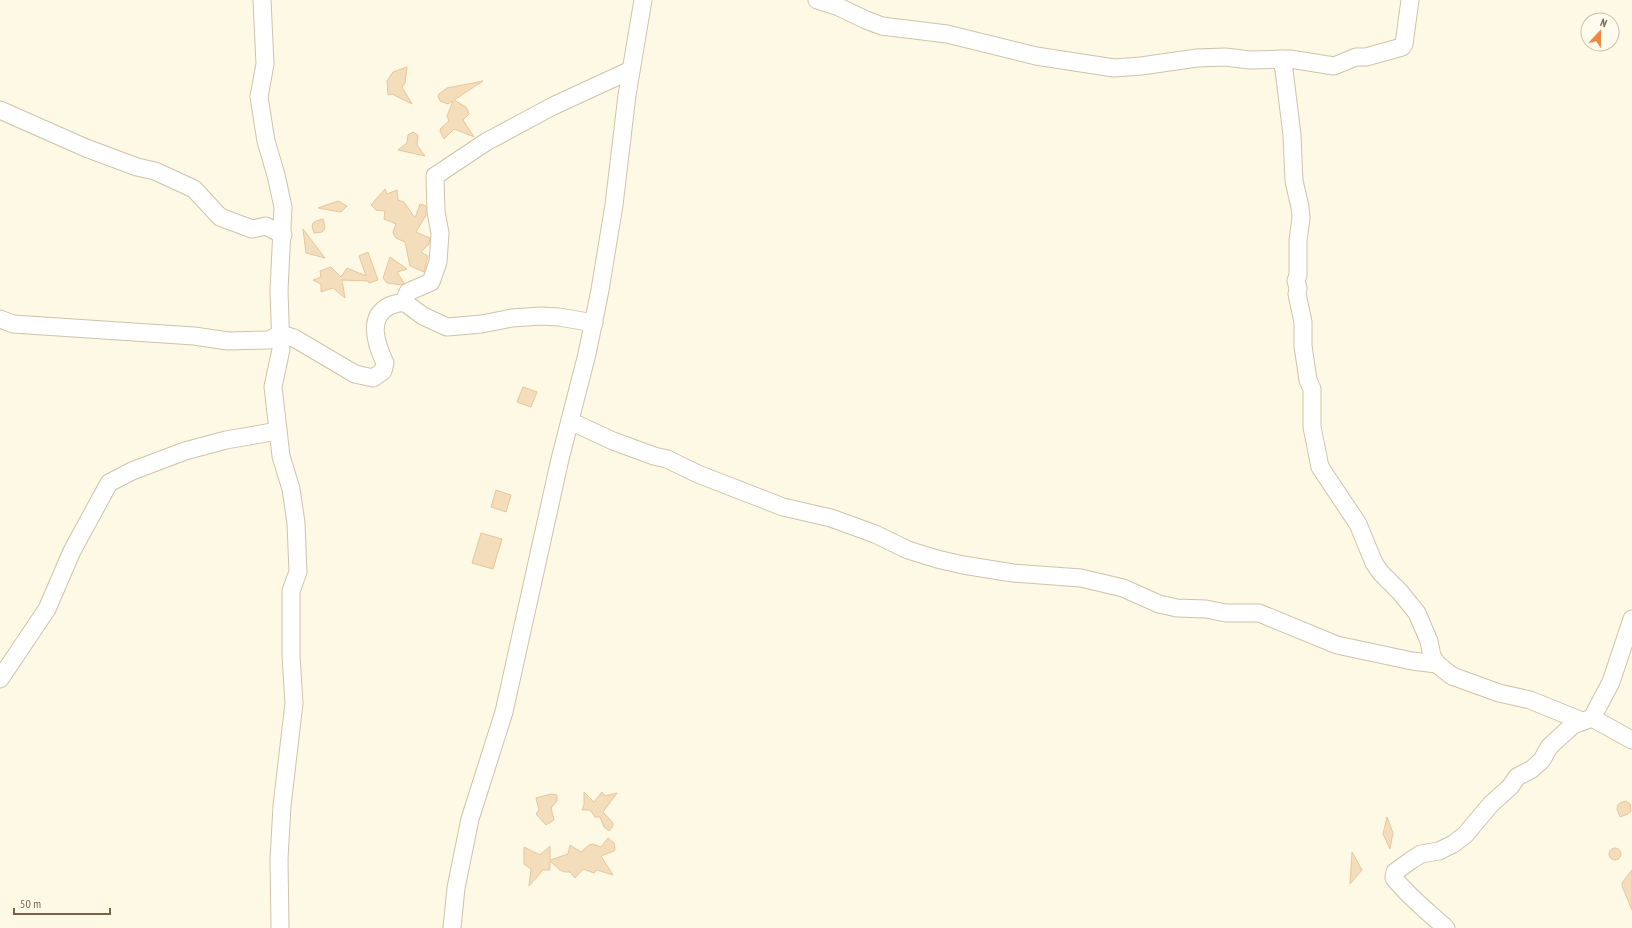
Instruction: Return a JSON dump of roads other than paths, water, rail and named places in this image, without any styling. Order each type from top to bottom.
[{"type":"street","points":[[262,0],[265,64],[259,97],[266,141],[276,175],[283,207],[283,235],[279,291],[281,349],[273,387],[281,456],[291,489],[296,523],[298,572],[291,591],[291,655],[294,703],[282,806],[279,859],[280,928]]},
{"type":"street","points":[[452,928],[456,888],[470,819],[504,712],[560,459],[594,323],[614,205],[631,70],[643,0]]},
{"type":"street","points":[[817,0],[839,7],[882,26],[948,34],[1036,56],[1114,68],[1147,66],[1197,58],[1225,57],[1250,60],[1290,59],[1334,66],[1356,57],[1366,57],[1402,47],[1404,44],[1410,0]]},
{"type":"street","points":[[1281,59],[1284,70],[1292,135],[1294,181],[1300,212],[1298,275],[1296,281],[1298,288],[1297,294],[1303,322],[1303,346],[1308,380],[1312,393],[1312,426],[1320,467],[1358,524],[1374,563],[1381,573],[1400,592],[1417,613],[1429,641],[1432,656],[1437,664],[1452,676],[1499,693],[1530,700],[1587,719],[1632,740]]},
{"type":"street","points":[[404,302],[408,292],[431,282],[438,262],[440,233],[436,212],[435,176],[486,142],[553,106],[631,70]]},
{"type":"street","points":[[0,110],[86,148],[137,167],[155,171],[194,189],[220,217],[252,229],[266,226],[283,235]]},
{"type":"street","points":[[404,302],[423,316],[447,327],[482,324],[512,318],[541,316],[559,317],[594,323]]},
{"type":"street","points":[[0,319],[13,324],[194,336],[228,341],[269,340],[280,334],[294,338],[355,374],[373,378],[383,371],[385,363],[379,350],[375,331],[377,318],[388,307],[404,302]]},
{"type":"street","points":[[570,421],[613,441],[654,456],[667,458],[698,474],[783,507],[831,518],[875,534],[908,550],[936,559],[1013,573],[1082,578],[1123,588],[1158,604],[1177,608],[1206,609],[1226,613],[1259,613],[1337,645],[1412,661],[1437,664]]},
{"type":"street","points":[[0,679],[47,609],[72,551],[109,483],[132,471],[185,451],[226,440],[278,431]]},
{"type":"street","points":[[1446,928],[1399,885],[1394,878],[1395,872],[1421,854],[1439,851],[1453,844],[1465,835],[1484,812],[1510,787],[1517,777],[1532,769],[1542,760],[1549,747],[1573,725],[1587,719],[1611,682],[1632,619]]}]
